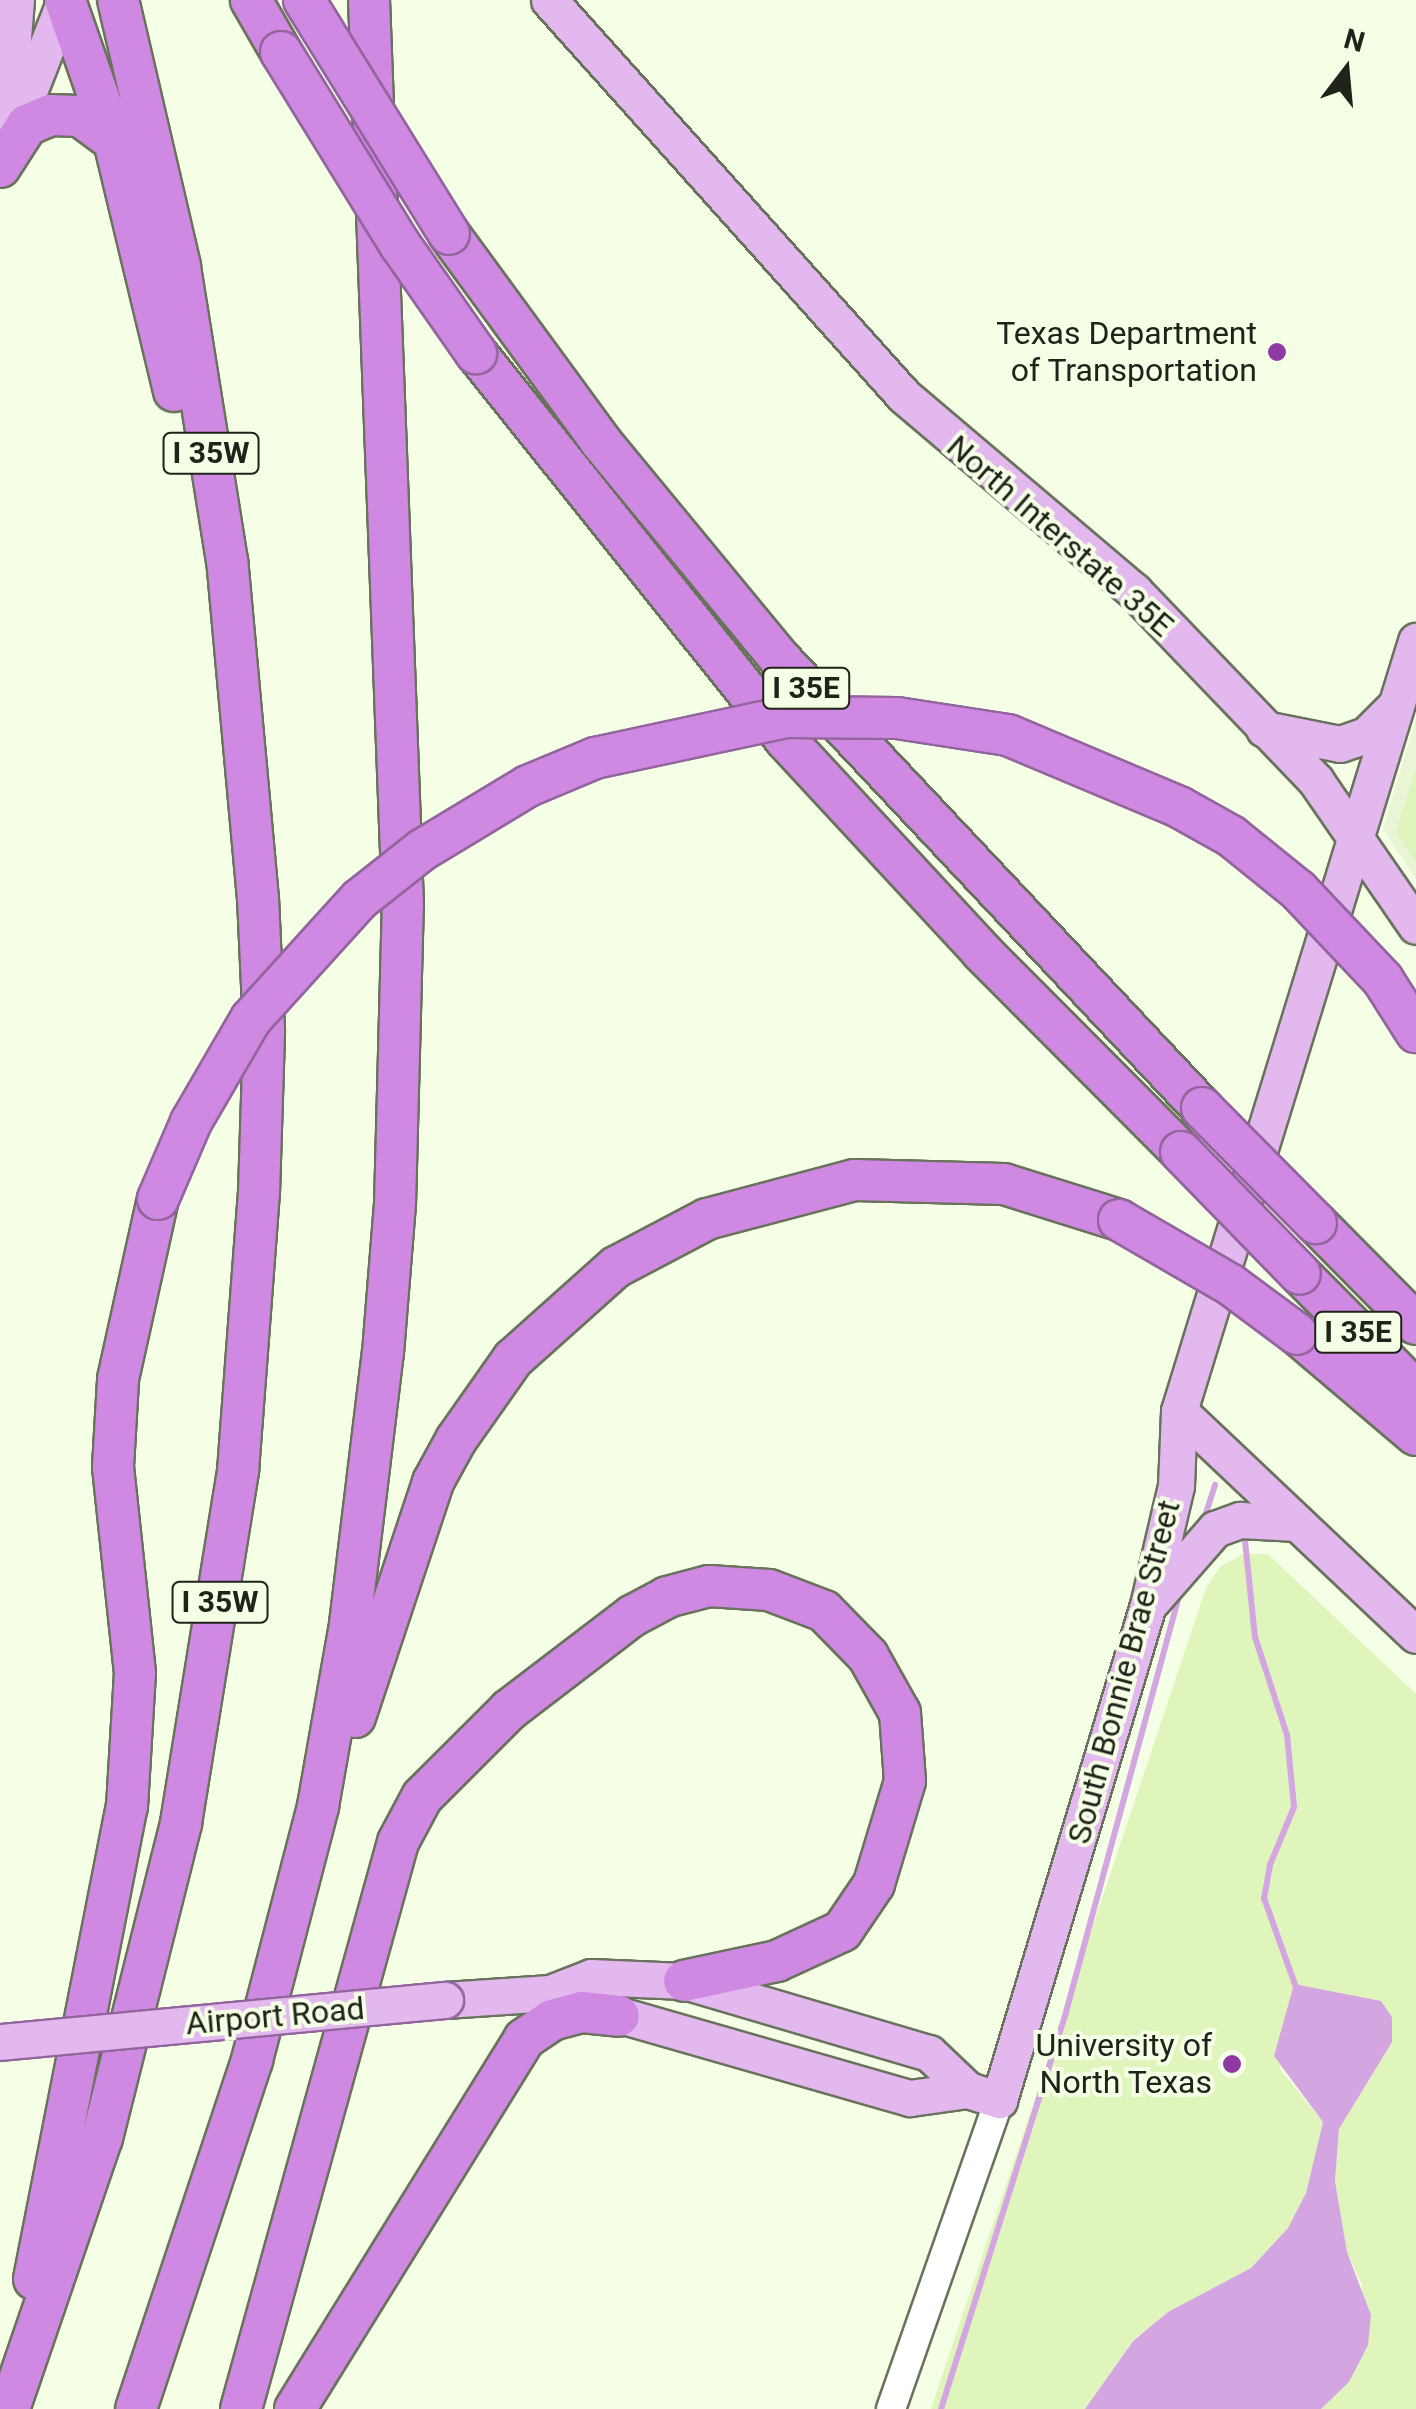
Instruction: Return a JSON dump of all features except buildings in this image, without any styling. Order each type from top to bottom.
[{"type":"highway","points":[[65,0],[114,141],[171,369],[191,504],[250,778]]},
{"type":"highway","name":"I 35W","points":[[10,2405],[102,2138],[146,1978],[182,1822],[223,1579],[259,1193],[264,1030],[250,778],[204,403],[152,131],[118,0]]},
{"type":"highway","name":"I 35E","points":[[251,0],[401,246],[476,353],[798,754],[982,952],[1416,1391]]},
{"type":"highway","name":"I 35E","points":[[304,0],[449,234],[601,442],[781,660],[1202,1108],[1416,1324]]},
{"type":"highway","points":[[298,1892],[350,1624],[396,1205],[402,846],[369,0]]},
{"type":"highway","points":[[0,164],[27,124],[50,115],[80,116],[114,141]]},
{"type":"highway","points":[[10,2405],[127,1807],[135,1674],[116,1538],[114,1450],[128,1321],[158,1198],[191,1122],[251,1019],[360,900],[422,850],[528,786],[594,758],[787,717],[896,718],[1008,735],[1164,799],[1231,836],[1298,890],[1383,980],[1416,1032]]},
{"type":"highway","points":[[136,2409],[206,2209],[298,1892],[433,1482],[482,1398],[577,1295],[659,1240],[707,1220],[855,1180],[1004,1184],[1118,1220],[1231,1284],[1416,1435]]},
{"type":"highway","points":[[241,2409],[398,1842],[422,1797],[509,1710],[632,1616],[709,1586],[770,1590],[824,1611],[868,1656],[900,1712],[905,1781],[874,1884],[842,1931],[777,1960],[684,1981]]},
{"type":"highway","points":[[295,2409],[524,2039],[552,2020],[582,2012],[618,2016]]},
{"type":"main road","points":[[0,164],[16,0]]},
{"type":"main road","points":[[0,164],[65,0]]},
{"type":"main road","name":"North Interstate 35E","points":[[549,0],[930,422],[1134,591],[1316,781],[1357,834],[1416,926]]},
{"type":"main road","name":"South Bonnie Brae Street","points":[[983,2095],[1148,1606],[1176,1486],[1180,1410],[1416,641]]},
{"type":"main road","points":[[1262,728],[1340,744],[1366,735],[1399,700]]},
{"type":"main road","points":[[1180,1410],[1416,1635]]},
{"type":"main road","points":[[1148,1606],[1215,1529],[1240,1520],[1297,1523]]},
{"type":"main road","name":"Airport Road","points":[[0,2042],[550,1993],[591,1978],[684,1981],[929,2053],[983,2095]]},
{"type":"main road","name":"Airport Road","points":[[550,1993],[618,2016],[910,2098],[983,2095]]},
{"type":"street","name":"South Bonnie Brae Street","points":[[891,2409],[983,2095]]},
{"type":"shaded area","points":[[1416,719],[1416,880],[1383,829]]},
{"type":"shaded area","points":[[1294,1984],[1381,2001],[1392,2017],[1392,2042],[1339,2129],[1335,2181],[1347,2252],[1371,2315],[1368,2345],[1349,2382],[1321,2409],[1085,2409],[1133,2341],[1168,2312],[1251,2268],[1288,2228],[1306,2193],[1323,2122],[1274,2056]]},
{"type":"green space","points":[[1416,769],[1416,863],[1396,831]]},
{"type":"green space","name":"University of North Texas","points":[[1243,1554],[1268,1554],[1416,1694],[1416,2409],[1321,2409],[1349,2382],[1362,2285],[1347,2252],[1335,2181],[1339,2129],[1392,2042],[1392,2018],[1381,2001],[1279,2068],[1323,2122],[1306,2193],[1288,2228],[1251,2268],[1168,2312],[1133,2340],[1085,2409],[931,2409],[1206,1588],[1221,1566]]},
{"type":"waterway","points":[[1203,1522],[1215,1485]]},
{"type":"waterway","points":[[1244,1531],[1255,1637],[1287,1735],[1294,1807],[1270,1865],[1264,1898],[1297,1990]]},
{"type":"waterway","points":[[941,2409],[1066,2012],[1180,1591]]},
{"type":"place","name":"Texas Department of Transportation","points":[[1277,352]]},
{"type":"place","name":"University of North Texas","points":[[1232,2064]]}]
